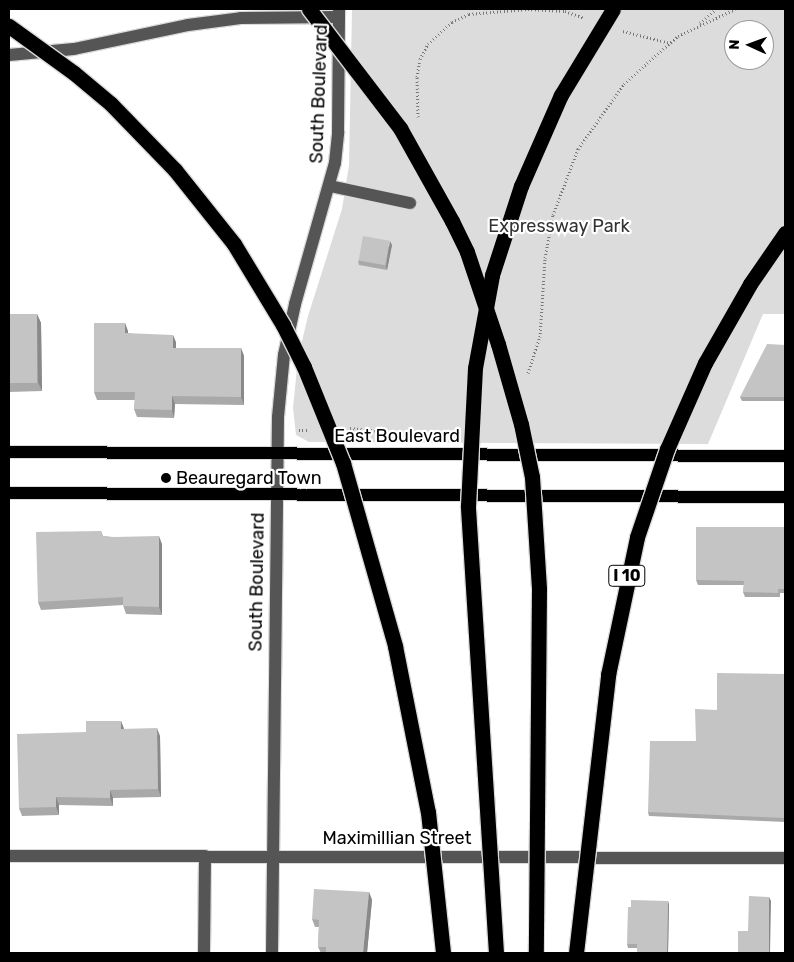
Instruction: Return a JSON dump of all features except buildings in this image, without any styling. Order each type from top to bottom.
[{"type":"highway","points":[[309,9],[400,128],[452,221],[467,252],[498,344],[521,424],[532,477],[539,579],[536,953]]},
{"type":"highway","points":[[496,953],[468,506],[475,368],[492,275],[524,178],[561,95],[613,9]]},
{"type":"highway","points":[[9,26],[74,73],[111,104],[182,178],[234,244],[283,325],[304,367],[345,470],[395,646],[428,812],[443,953]]},
{"type":"highway","name":"I 10","points":[[576,953],[608,675],[637,537],[666,449],[704,363],[750,284],[785,233]]},
{"type":"main road","name":"East Boulevard","points":[[9,452],[785,456]]},
{"type":"main road","points":[[9,493],[785,497]]},
{"type":"street","points":[[9,56],[74,49],[188,24],[241,18],[339,13]]},
{"type":"street","name":"South Boulevard","points":[[272,953],[275,493],[284,355],[295,304],[330,186],[338,132],[339,13]]},
{"type":"street","points":[[330,186],[410,202]]},
{"type":"street","name":"Maximillian Street","points":[[9,856],[785,858]]},
{"type":"street","points":[[204,953],[205,856]]},
{"type":"path","points":[[419,124],[416,77],[420,59],[428,44],[452,22],[469,14],[528,9],[566,12],[590,20]]},
{"type":"path","points":[[526,378],[540,337],[545,258],[553,215],[564,181],[578,149],[602,112],[624,84],[671,43],[696,26],[716,9]]},
{"type":"path","points":[[696,26],[735,9]]},
{"type":"path","points":[[615,29],[671,43]]},
{"type":"path","points":[[340,428],[404,433]]},
{"type":"path","points":[[299,430],[314,429]]},
{"type":"path","points":[[430,433],[458,430]]},
{"type":"green space","name":"Expressway Park","points":[[352,9],[785,9],[785,314],[763,314],[708,444],[309,442],[296,435],[293,408],[298,358],[308,316],[342,209],[349,165]]},
{"type":"place","name":"Beauregard Town","points":[[166,478]]}]
